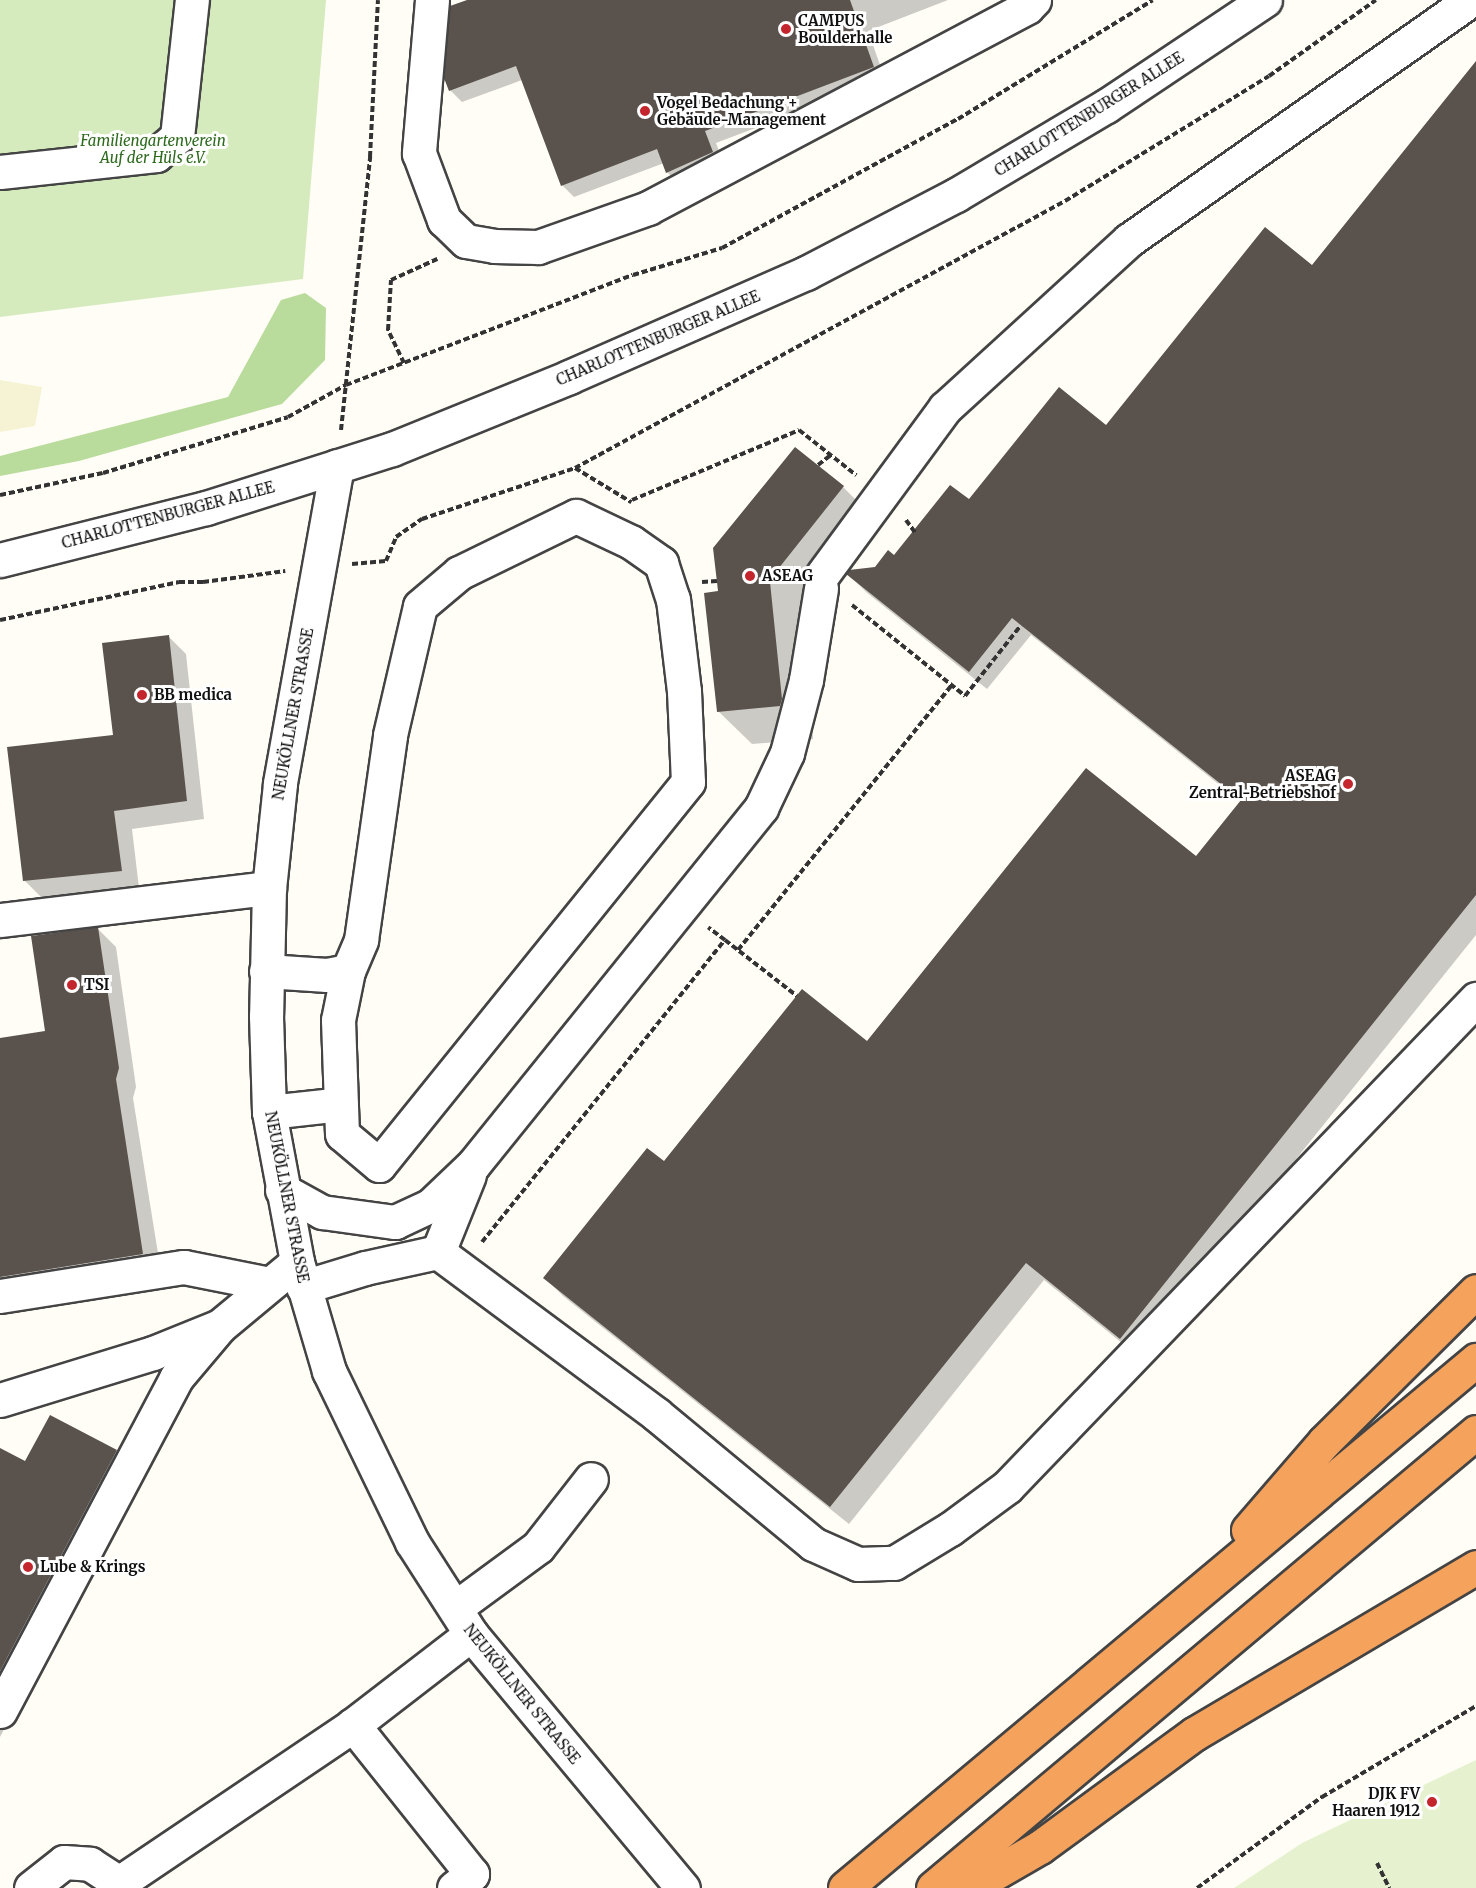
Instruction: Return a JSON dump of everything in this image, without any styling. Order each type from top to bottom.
[{"type":"highway","points":[[1182,1606],[1324,1442],[1476,1291]]},
{"type":"highway","points":[[845,1888],[1476,1360]]},
{"type":"highway","points":[[933,1888],[1476,1432]]},
{"type":"highway","points":[[969,1888],[1040,1847],[1194,1734],[1476,1567]]},
{"type":"street","points":[[0,172],[156,154],[177,137],[192,0]]},
{"type":"street","points":[[432,0],[419,153],[444,220],[466,241],[494,246],[538,247],[648,208],[1027,7],[1034,0]]},
{"type":"street","name":"CHARLOTTENBURGER ALLEE","points":[[0,560],[206,508],[392,449],[569,377],[806,273],[956,195],[1086,118],[1175,62],[1265,0]]},
{"type":"street","points":[[282,1190],[322,1212],[394,1221],[431,1205],[473,1165],[761,808],[787,753],[806,680],[822,581],[945,408],[1129,240],[1472,0]]},
{"type":"street","name":"NEUKÖLLNER STRASSE","points":[[337,466],[280,784],[269,888],[266,971],[269,1112],[282,1190],[300,1275],[329,1371],[412,1542],[463,1621],[683,1888]]},
{"type":"street","points":[[576,516],[631,542],[661,563],[673,599],[684,691],[688,782],[379,1165],[342,1134],[338,1020],[348,972],[361,940],[390,735],[420,606],[459,573],[576,516]]},
{"type":"street","points":[[0,920],[269,888]]},
{"type":"street","points":[[266,971],[327,975],[348,972]]},
{"type":"street","points":[[0,1711],[176,1378],[220,1326],[269,1284],[300,1275],[449,1260],[656,1414],[813,1544],[858,1564],[894,1563],[950,1529],[1007,1486],[1476,999]]},
{"type":"street","points":[[269,1112],[341,1104]]},
{"type":"street","points":[[449,1260],[473,1165]]},
{"type":"street","points":[[0,1296],[184,1267],[269,1284]]},
{"type":"street","points":[[0,1400],[153,1353],[220,1326]]},
{"type":"street","points":[[31,1888],[64,1862],[90,1863],[119,1886],[353,1725],[538,1547],[591,1479]]},
{"type":"street","points":[[353,1725],[472,1874],[454,1888]]},
{"type":"path","points":[[337,466],[370,157],[378,0]]},
{"type":"path","points":[[0,495],[103,473],[288,417],[346,385],[633,275],[722,248],[958,119],[1153,0]]},
{"type":"path","points":[[0,620],[179,582],[203,582],[319,566],[386,561],[396,537],[422,519],[576,468],[1065,201],[1269,75],[1376,0]]},
{"type":"path","points":[[404,363],[388,330],[391,280],[415,270]]},
{"type":"path","points":[[632,500],[799,430],[900,510],[915,534]]},
{"type":"path","points":[[818,465],[831,455]]},
{"type":"path","points":[[849,603],[964,696],[1021,625]]},
{"type":"path","points":[[738,950],[952,685]]},
{"type":"path","points":[[682,907],[796,996]]},
{"type":"path","points":[[449,1260],[725,940]]},
{"type":"path","points":[[1197,1888],[1322,1797],[1476,1706]]},
{"type":"path","points":[[1377,1863],[1389,1888]]},
{"type":"shaded area","points":[[0,380],[42,387],[35,426],[0,432]]},
{"type":"green space","name":"Familiengartenverein Auf der Hüls e.V.","points":[[0,0],[326,0],[303,279],[0,317]]},
{"type":"green space","points":[[305,293],[326,308],[325,360],[282,404],[79,461],[0,476],[0,456],[228,397],[281,300]]},
{"type":"green space","name":"DJK FV Haaren 1912","points":[[1476,1760],[1476,1888],[1234,1888],[1302,1843]]},
{"type":"building","name":"Vogel Bedachung + Gebäude-Management","points":[[467,0],[850,0],[874,67],[705,131],[713,152],[666,173],[657,149],[561,186],[516,66],[449,91],[444,78],[450,6]]},
{"type":"building","name":"ASEAG Zentral-Betriebshof","points":[[1476,61],[1476,895],[1120,1339],[1026,1263],[830,1507],[543,1278],[647,1148],[664,1161],[802,989],[867,1041],[1086,768],[1196,856],[1241,800],[1012,618],[969,672],[846,574],[849,570],[875,567],[888,550],[894,555],[950,485],[969,499],[1059,387],[1106,425],[1265,227],[1312,265]]},
{"type":"building","name":"ASEAG","points":[[795,447],[844,486],[767,583],[770,582],[782,699],[780,706],[717,712],[704,593],[718,591],[713,548]]},
{"type":"building","points":[[169,635],[187,801],[114,811],[122,871],[23,881],[7,747],[113,735],[102,643]]},
{"type":"building","points":[[98,927],[119,1068],[116,1079],[143,1254],[0,1277],[0,1038],[45,1031],[31,936]]},
{"type":"building","name":"Lube & Krings","points":[[50,1415],[117,1450],[0,1671],[0,1448],[25,1461]]},
{"type":"place","name":"CAMPUS Boulderhalle","points":[[786,29]]},
{"type":"place","name":"Vogel Bedachung + Gebäude-Management","points":[[645,111]]},
{"type":"place","name":"ASEAG","points":[[750,576]]},
{"type":"place","name":"BB medica","points":[[142,695]]},
{"type":"place","name":"ASEAG Zentral-Betriebshof","points":[[1348,784]]},
{"type":"place","name":"TSI","points":[[72,985]]},
{"type":"place","name":"Lube & Krings","points":[[28,1567]]},
{"type":"place","name":"DJK FV Haaren 1912","points":[[1432,1802]]}]
